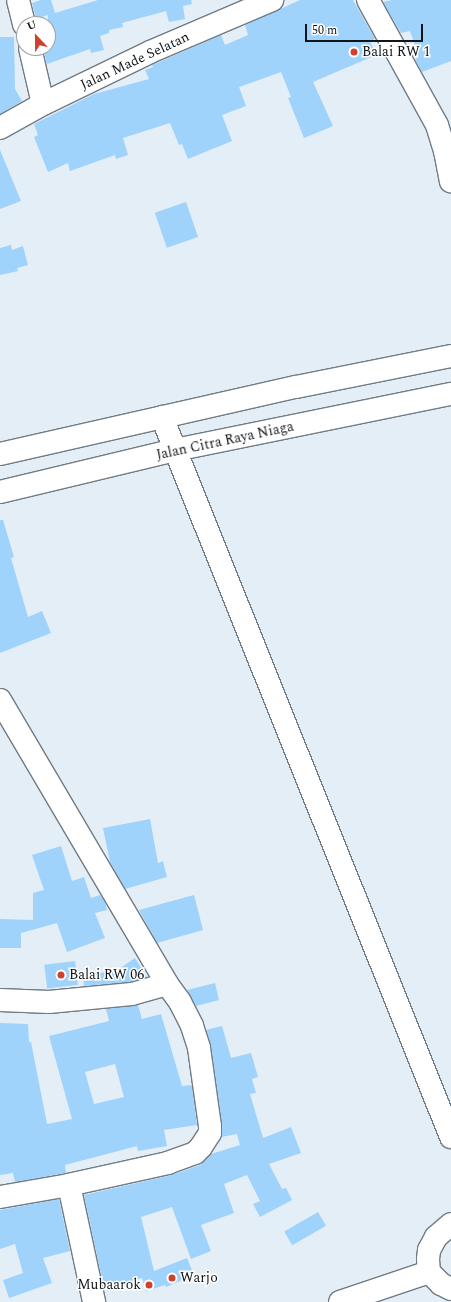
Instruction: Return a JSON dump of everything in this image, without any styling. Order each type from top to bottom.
[{"type":"street","points":[[18,0],[22,16]]},
{"type":"street","name":"Jalan Made Selatan","points":[[0,128],[43,104],[150,52],[272,0]]},
{"type":"street","points":[[368,0],[434,119],[445,151],[451,181]]},
{"type":"street","points":[[32,56],[43,104]]},
{"type":"street","points":[[0,454],[296,387],[451,356]]},
{"type":"street","name":"Jalan Citra Raya Niaga","points":[[0,492],[175,450],[451,394]]},
{"type":"street","points":[[162,417],[451,1137]]},
{"type":"street","points":[[0,700],[167,984],[180,1002],[192,1026],[199,1048],[210,1126],[207,1140],[195,1153],[168,1163],[69,1185],[0,1197]]},
{"type":"street","points":[[0,1000],[48,1002],[132,994],[167,984]]},
{"type":"street","points":[[69,1185],[94,1302]]},
{"type":"street","points":[[451,1224],[436,1237],[431,1244],[428,1260],[429,1272],[441,1284],[451,1289]]},
{"type":"street","points":[[340,1302],[429,1272]]},
{"type":"building","points":[[41,0],[51,0],[55,13],[98,0],[191,0],[192,4],[183,6],[185,19],[169,22],[166,11],[122,23],[123,27],[109,30],[109,33],[100,36],[104,50],[91,53],[90,49],[47,64],[45,56],[56,56],[56,16],[35,16],[32,3]]},
{"type":"building","points":[[300,0],[353,0],[375,39],[370,41],[376,55],[313,82],[333,126],[304,138],[288,98],[291,97],[281,72],[239,87],[246,106],[222,115],[232,141],[188,159],[182,144],[179,145],[170,123],[123,138],[128,155],[116,159],[115,155],[70,171],[68,163],[48,172],[34,137],[38,135],[34,124],[94,94],[149,79],[145,70],[153,67],[152,65],[221,35],[225,45],[248,35],[245,25]]},
{"type":"building","points":[[392,0],[451,0],[451,61],[422,72],[415,59],[419,57],[410,31],[401,33],[383,2]]},
{"type":"building","points":[[0,37],[14,37],[15,89],[22,101],[0,114]]},
{"type":"building","points":[[0,150],[21,201],[0,209]]},
{"type":"building","points":[[186,202],[198,237],[167,248],[155,213]]},
{"type":"building","points":[[11,245],[12,250],[23,246],[28,265],[17,268],[18,271],[0,275],[0,248]]},
{"type":"building","points":[[0,520],[3,520],[14,557],[11,558],[28,617],[42,611],[51,633],[0,653]]},
{"type":"building","points":[[150,819],[158,863],[163,861],[167,877],[125,889],[110,862],[103,828]]},
{"type":"building","points":[[61,846],[72,881],[84,877],[91,898],[100,895],[105,902],[107,910],[95,913],[105,938],[67,952],[57,923],[21,933],[21,948],[0,948],[0,919],[33,920],[33,893],[44,890],[32,855]]},
{"type":"building","points":[[194,895],[203,930],[157,943],[139,910]]},
{"type":"building","points":[[135,958],[147,977],[130,982],[84,986],[83,975],[116,971]]},
{"type":"building","name":"Balai RW 06","points":[[75,961],[78,985],[47,989],[44,965]]},
{"type":"building","points":[[215,983],[219,1000],[196,1006],[187,990]]},
{"type":"building","points":[[138,1005],[142,1019],[161,1014],[182,1086],[192,1085],[197,1125],[164,1130],[167,1146],[138,1151],[137,1146],[65,1165],[66,1173],[15,1182],[13,1173],[0,1175],[0,1023],[28,1024],[29,1042],[31,1042],[47,1124],[72,1119],[49,1036],[109,1021],[106,1009]],"holes":[[[115,1064],[124,1097],[94,1104],[85,1072]]]},
{"type":"building","points":[[222,1026],[231,1058],[251,1053],[258,1077],[252,1079],[256,1093],[250,1094],[263,1138],[291,1127],[301,1153],[269,1164],[282,1189],[286,1188],[292,1200],[260,1217],[253,1204],[260,1201],[247,1175],[224,1184],[234,1213],[201,1225],[211,1251],[191,1259],[172,1207],[141,1217],[154,1271],[187,1258],[194,1275],[166,1287],[165,1285],[146,1291],[142,1278],[104,1288],[84,1195],[172,1175],[200,1165],[211,1154],[240,1145],[237,1134],[221,1137],[222,1124],[211,1046],[206,1030]]},
{"type":"building","points":[[59,1199],[70,1251],[43,1258],[52,1283],[9,1298],[3,1280],[23,1273],[15,1244],[0,1249],[0,1210]]},
{"type":"building","points":[[318,1212],[326,1226],[292,1245],[284,1232]]},
{"type":"place","name":"Balai RW 1","points":[[354,52]]},
{"type":"place","name":"Balai RW 06","points":[[61,975]]},
{"type":"place","name":"Warjo","points":[[172,1278]]},
{"type":"place","name":"Mubaarok","points":[[149,1285]]}]
